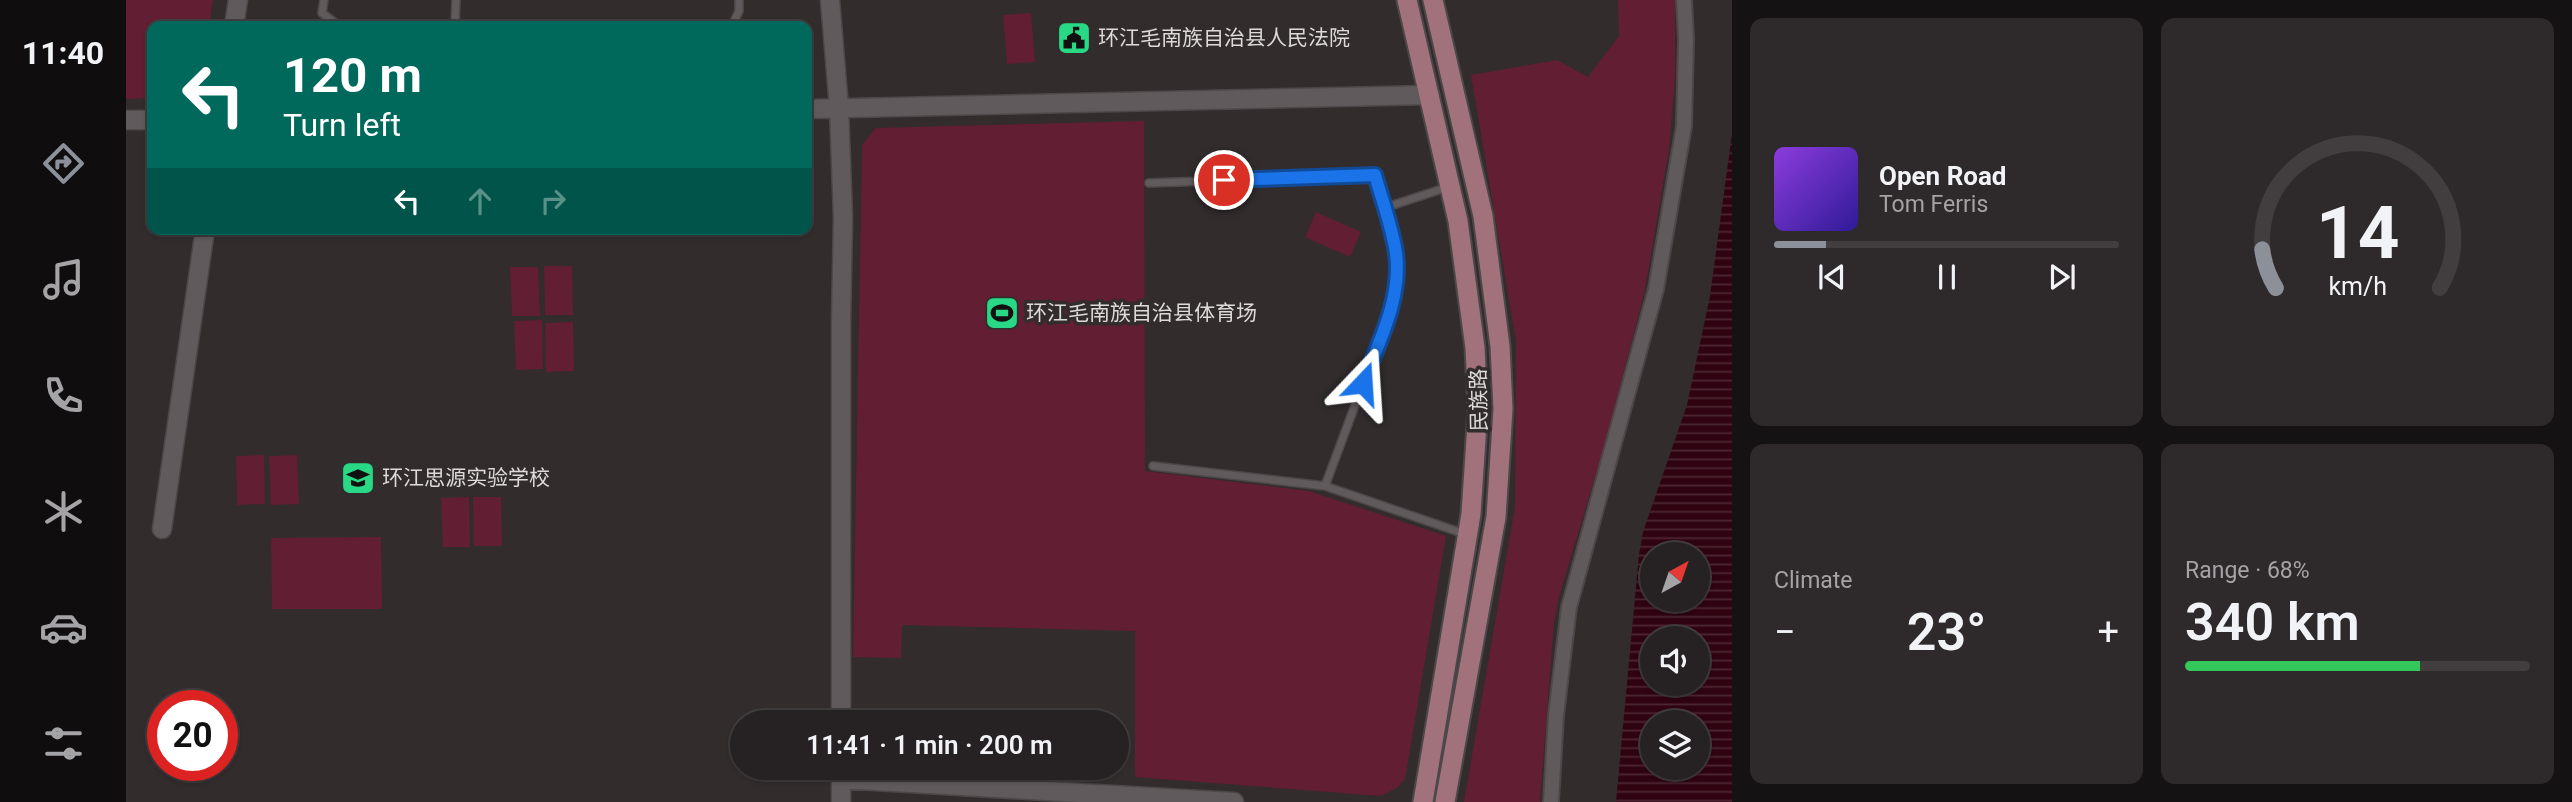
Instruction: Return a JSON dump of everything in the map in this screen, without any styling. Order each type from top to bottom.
[{"type":"main road","name":"民族路","points":[[1407,0],[1451,186],[1466,271],[1477,374],[1478,444],[1468,535],[1423,802]]},
{"type":"main road","name":"民族路","points":[[1433,0],[1483,216],[1500,346],[1503,409],[1496,517],[1445,802]]},
{"type":"street","points":[[235,21],[238,0]]},
{"type":"street","points":[[830,0],[844,218],[841,324],[841,710]]},
{"type":"street","points":[[1551,802],[1556,715],[1569,607],[1656,289],[1684,126],[1684,0]]},
{"type":"street","points":[[812,109],[1430,95]]},
{"type":"street","points":[[126,120],[147,120]]},
{"type":"street","points":[[162,529],[204,235]]},
{"type":"street","points":[[841,780],[841,802]]},
{"type":"street","points":[[925,780],[1234,802]]},
{"type":"lane","points":[[324,0],[322,13],[332,21]]},
{"type":"lane","points":[[455,21],[456,0]]},
{"type":"lane","points":[[734,21],[739,11],[739,0]]},
{"type":"lane","points":[[1149,183],[1375,175],[1396,252],[1392,306],[1325,486]]},
{"type":"lane","points":[[1384,208],[1451,186]]},
{"type":"lane","points":[[1153,466],[1325,486],[1468,535]]},
{"type":"shaded area","points":[[126,0],[213,0],[210,21],[147,21],[147,98],[126,99]]},
{"type":"shaded area","points":[[1618,0],[1675,0],[1675,79],[1669,149],[1645,290],[1605,444],[1559,597],[1554,622],[1540,802],[1464,802],[1515,507],[1516,341],[1471,75],[1557,60],[1588,77],[1619,36]]},
{"type":"shaded area","points":[[1031,13],[1035,62],[1007,64],[1003,15]]},
{"type":"shaded area","name":"环江毛南族自治县体育场","points":[[1144,121],[1145,471],[1309,491],[1446,536],[1405,779],[1397,788],[1381,796],[1135,777],[1135,631],[902,625],[901,658],[853,657],[862,145],[876,128]]},
{"type":"shaded area","points":[[1732,134],[1732,802],[1616,802],[1640,548],[1640,612],[1710,612],[1710,542],[1641,542],[1687,405],[1710,296]]},
{"type":"shaded area","points":[[1316,212],[1361,232],[1350,257],[1305,237]]},
{"type":"shaded area","points":[[544,266],[572,266],[573,315],[545,315]]},
{"type":"shaded area","points":[[510,267],[538,267],[540,316],[512,316]]},
{"type":"shaded area","points":[[542,320],[543,369],[516,370],[514,321]]},
{"type":"shaded area","points":[[573,322],[574,371],[546,372],[545,323]]},
{"type":"shaded area","points":[[264,455],[265,504],[237,505],[236,456]]},
{"type":"shaded area","points":[[297,455],[299,504],[271,505],[269,456]]},
{"type":"shaded area","points":[[469,497],[470,547],[443,547],[441,498]]},
{"type":"shaded area","points":[[473,497],[501,497],[502,546],[474,546]]},
{"type":"shaded area","points":[[381,537],[382,609],[272,609],[271,538]]},
{"type":"place","name":"环江毛南族自治县人民法院","points":[[1074,38]]},
{"type":"place","name":"环江毛南族自治县体育场","points":[[1002,313]]},
{"type":"place","name":"环江思源实验学校","points":[[358,478]]},
{"type":"route","points":[[1224,180],[1375,175],[1396,252],[1396,278],[1392,306],[1363,383]]}]
